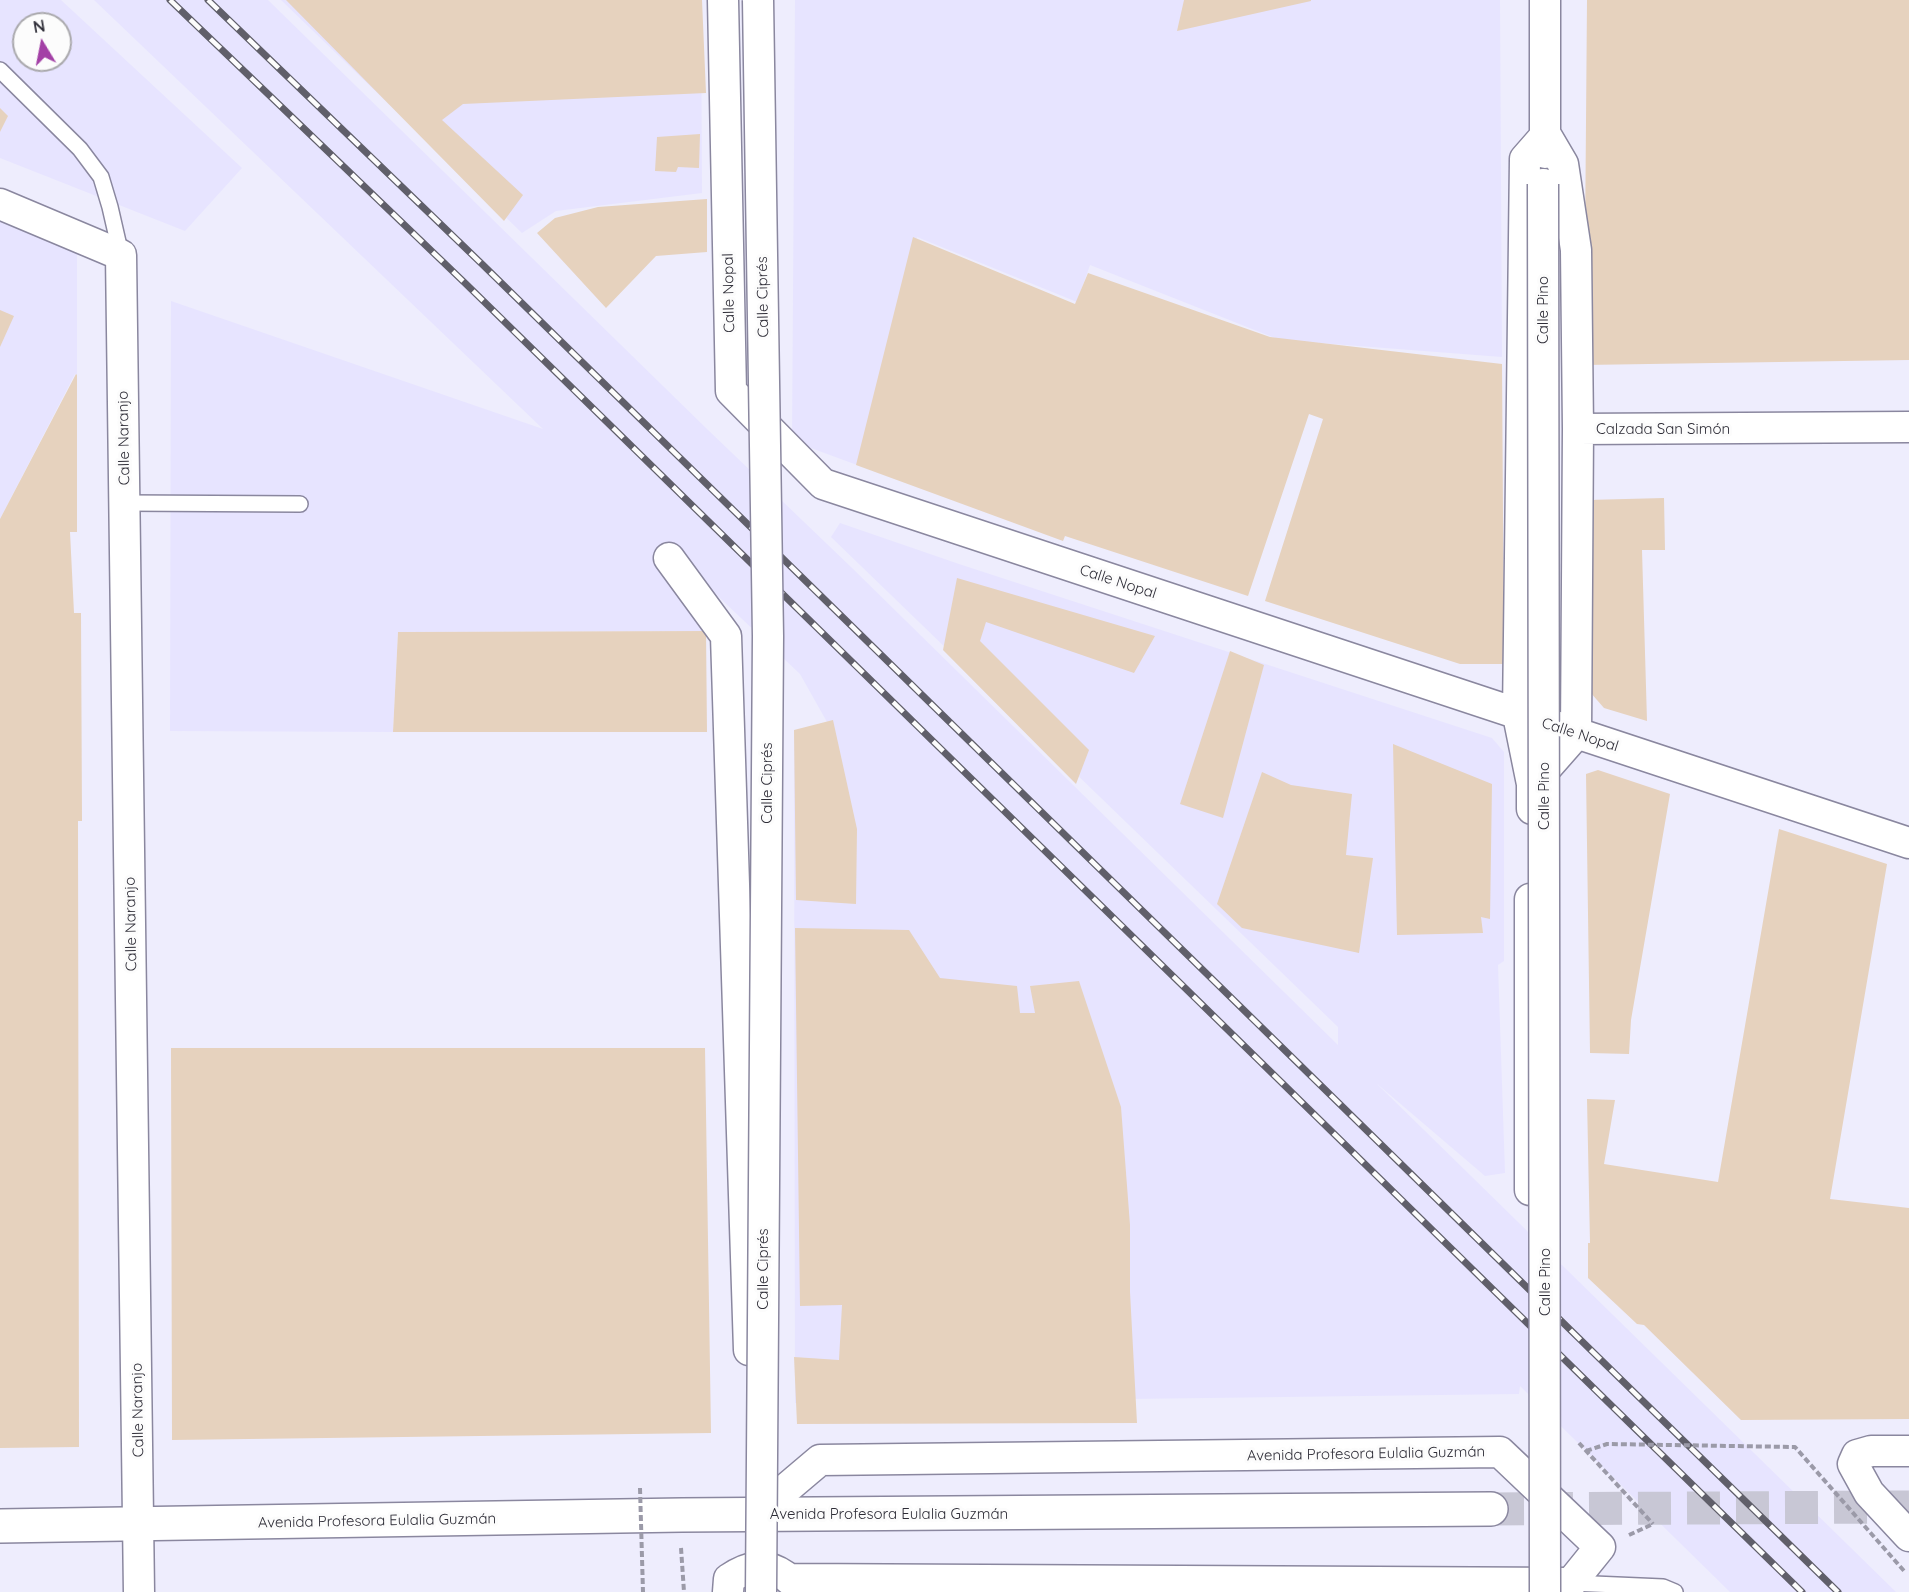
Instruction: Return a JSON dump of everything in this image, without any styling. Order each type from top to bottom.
[{"type":"main road","name":"Avenida Profesora Eulalia Guzmán","points":[[0,1526],[140,1526],[755,1515],[1491,1509]]},
{"type":"street","name":"Calle Nopal","points":[[723,0],[731,391],[823,484],[1909,843]]},
{"type":"street","name":"Calle Ciprés","points":[[758,0],[768,636],[761,1592]]},
{"type":"street","name":"Calle Pino","points":[[1544,1588],[1543,184],[1546,135],[1545,0]]},
{"type":"street","points":[[1530,1197],[1528,970],[1532,784],[1518,715],[1525,159],[1546,135],[1563,164],[1576,250],[1578,429]]},
{"type":"street","points":[[0,204],[121,255]]},
{"type":"street","name":"Calle Naranjo","points":[[121,255],[140,1592]]},
{"type":"street","name":"Calzada San Simón","points":[[1576,734],[1578,429],[1909,427]]},
{"type":"street","points":[[669,558],[726,636],[755,1515]]},
{"type":"street","points":[[1532,784],[1576,734]]},
{"type":"street","points":[[1909,1451],[1871,1451],[1857,1455],[1853,1464],[1869,1493],[1909,1536]]},
{"type":"street","name":"Avenida Profesora Eulalia Guzmán","points":[[755,1515],[820,1460],[1500,1452],[1600,1547],[1544,1588]]},
{"type":"street","points":[[728,1592],[729,1579],[743,1570],[759,1566],[775,1569],[789,1586],[1544,1588]]},
{"type":"lane","points":[[0,70],[80,149],[101,177],[111,207],[121,255]]},
{"type":"lane","points":[[125,503],[300,504]]},
{"type":"lane","points":[[1544,1588],[1664,1587],[1675,1592]]},
{"type":"path","points":[[1576,1440],[1653,1524]]},
{"type":"path","points":[[1586,1451],[1607,1444],[1795,1447],[1905,1572]]},
{"type":"path","points":[[640,1488],[643,1592]]},
{"type":"path","points":[[678,1516],[684,1592]]},
{"type":"shaded area","points":[[0,0],[61,0],[242,168],[185,231],[0,158]]},
{"type":"shaded area","points":[[94,0],[268,0],[1338,1045],[1338,1027],[831,537],[840,523],[1492,738],[1504,752],[1504,961],[1498,965],[1505,1173],[1485,1176],[1376,1083],[1896,1592],[1730,1592],[1520,1386],[1519,1394],[1128,1399],[978,1404],[795,1403],[794,731],[827,722],[800,674],[702,581],[703,631],[398,632],[393,732],[170,731],[171,301],[543,429]]},
{"type":"shaded area","points":[[281,0],[701,0],[702,193],[556,211],[522,233]]},
{"type":"shaded area","points":[[795,0],[1500,0],[1502,357],[1280,340],[1090,265],[1077,302],[917,237],[857,465],[792,441]]},
{"type":"shaded area","points":[[0,201],[77,234],[77,375],[75,374],[0,519]]},
{"type":"building","points":[[286,0],[702,0],[706,93],[463,104],[442,120],[523,195],[504,221]]},
{"type":"building","points":[[1184,0],[1311,0],[1311,1],[1177,31]]},
{"type":"building","points":[[1587,0],[1909,0],[1909,360],[1584,365]]},
{"type":"building","points":[[0,108],[8,116],[0,132]]},
{"type":"building","points":[[700,134],[699,168],[678,167],[676,172],[655,171],[657,137]]},
{"type":"building","points":[[707,199],[707,252],[656,256],[606,308],[537,233],[555,218],[598,207]]},
{"type":"building","points":[[913,237],[1075,304],[1088,273],[1270,337],[1502,364],[1504,664],[1460,664],[1265,601],[1323,419],[1309,414],[1248,596],[1065,536],[1063,541],[856,465]]},
{"type":"building","points":[[0,310],[14,316],[0,347]]},
{"type":"building","points":[[76,374],[77,532],[70,532],[74,613],[81,613],[82,821],[78,821],[79,1447],[0,1448],[0,519]]},
{"type":"building","points":[[1664,498],[1665,550],[1642,550],[1647,721],[1604,708],[1590,692],[1587,500]]},
{"type":"building","points":[[957,578],[1155,636],[1134,673],[986,622],[980,641],[1089,750],[1076,784],[943,650]]},
{"type":"building","points":[[706,631],[707,732],[393,732],[398,632]]},
{"type":"building","points":[[1230,651],[1264,665],[1223,818],[1180,804]]},
{"type":"building","points":[[833,720],[857,829],[856,904],[796,900],[794,730]]},
{"type":"building","points":[[1393,744],[1492,784],[1490,919],[1481,917],[1483,933],[1397,935]]},
{"type":"building","points":[[1598,770],[1670,794],[1631,1020],[1629,1054],[1590,1053],[1586,774]]},
{"type":"building","points":[[1262,772],[1291,785],[1352,794],[1346,855],[1373,858],[1359,953],[1242,928],[1217,904]]},
{"type":"building","points":[[1779,829],[1887,864],[1830,1199],[1909,1208],[1909,1419],[1741,1420],[1644,1325],[1637,1324],[1588,1278],[1588,1243],[1590,1243],[1587,1099],[1615,1100],[1604,1164],[1718,1182]]},
{"type":"building","points":[[795,928],[909,930],[940,978],[1017,986],[1020,1013],[1035,1013],[1030,986],[1079,981],[1121,1107],[1130,1225],[1130,1292],[1137,1423],[797,1424],[794,1357],[839,1360],[842,1305],[800,1306]]},
{"type":"building","points":[[171,1048],[705,1048],[711,1433],[172,1440]]},
{"type":"tunnel","points":[[1491,1509],[1909,1507]]},
{"type":"railway","points":[[170,0],[466,284],[1802,1592]]},
{"type":"railway","points":[[208,0],[483,265],[1838,1592]]}]
